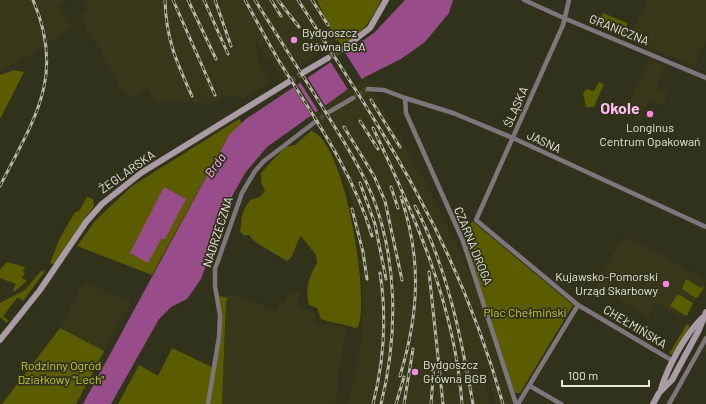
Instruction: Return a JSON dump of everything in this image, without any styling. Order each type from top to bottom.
[{"type":"street","points":[[343,49],[370,28],[386,0]]},
{"type":"street","name":"GRANICZNA","points":[[524,0],[566,20],[706,78]]},
{"type":"street","name":"ŚLĄSKA","points":[[476,220],[566,20],[569,0]]},
{"type":"street","points":[[304,72],[328,58]]},
{"type":"street","name":"ŻEGLARSKA","points":[[0,340],[40,290],[86,222],[102,204],[141,174],[290,81]]},
{"type":"street","name":"JASNA","points":[[368,89],[381,89],[454,113],[513,138],[706,227]]},
{"type":"street","points":[[330,112],[353,98]]},
{"type":"street","name":"CZARNA DROGA","points":[[405,98],[406,113],[465,247],[517,404]]},
{"type":"street","name":"NADRZECZNA","points":[[208,404],[219,337],[220,316],[215,286],[215,269],[242,194],[252,175],[264,161],[315,122]]},
{"type":"street","name":"CHEŁMIŃSKA","points":[[476,220],[578,305],[673,361]]},
{"type":"street","points":[[517,404],[530,386],[578,305]]},
{"type":"street","points":[[661,391],[666,374],[673,361],[694,326],[704,314]]},
{"type":"street","points":[[653,404],[661,391],[672,380],[699,330],[704,314]]},
{"type":"street","points":[[669,404],[706,338]]},
{"type":"street","points":[[530,386],[560,404]]},
{"type":"shaded area","points":[[0,0],[66,0],[60,7],[72,27],[44,46],[0,71]]},
{"type":"shaded area","points":[[317,0],[336,41],[284,79],[256,41],[256,58],[271,81],[244,98],[224,96],[208,104],[182,100],[155,102],[148,88],[132,98],[124,92],[102,55],[103,51],[96,44],[79,15],[87,10],[82,1]]},
{"type":"shaded area","points":[[647,0],[706,0],[706,39],[694,66],[630,39]]},
{"type":"shaded area","points":[[648,60],[665,67],[657,88],[668,93],[662,106],[649,100],[639,122],[624,115]]},
{"type":"shaded area","points":[[365,77],[424,180],[469,271],[504,363],[516,404],[495,404],[485,367],[474,371],[480,370],[491,404],[347,404],[360,351],[363,310],[362,265],[358,231],[350,195],[337,164],[326,139],[309,117]]},
{"type":"shaded area","points":[[624,237],[654,251],[706,280],[685,319],[656,302],[648,317],[594,284]]},
{"type":"shaded area","points":[[85,283],[131,302],[104,351],[60,328],[83,284]]},
{"type":"shaded area","points":[[289,292],[300,292],[298,308],[315,312],[314,324],[346,327],[335,404],[222,404],[227,294],[243,297],[276,311],[280,301],[285,303]]},
{"type":"green space","points":[[317,0],[381,0],[374,14],[360,32],[342,46],[338,40],[336,41]]},
{"type":"green space","points":[[603,13],[627,23],[626,37],[597,25]]},
{"type":"green space","points":[[14,70],[24,72],[0,119],[0,75]]},
{"type":"green space","points":[[599,82],[604,84],[594,107],[586,107],[583,94],[586,89],[594,91]]},
{"type":"green space","points":[[239,119],[242,123],[229,135],[152,275],[77,246],[96,220],[132,186]]},
{"type":"green space","points":[[311,131],[323,141],[334,161],[344,189],[352,221],[357,254],[361,310],[358,327],[355,328],[321,319],[317,308],[309,305],[307,294],[308,283],[317,263],[316,255],[301,236],[292,256],[287,261],[255,242],[249,235],[243,235],[240,231],[242,215],[250,200],[260,197],[265,191],[261,182],[261,173],[285,147],[295,145]]},
{"type":"green space","points":[[87,197],[93,199],[94,206],[56,262],[54,264],[50,263],[60,238],[75,212],[79,211]]},
{"type":"green space","name":"Plac Chełmiński","points":[[472,221],[573,305],[520,393],[515,393],[463,241]]},
{"type":"green space","points":[[7,262],[25,267],[23,271],[25,273],[22,278],[27,281],[15,291],[13,290],[16,284],[0,278],[0,270]]},
{"type":"green space","points":[[44,270],[45,271],[23,301],[18,297],[3,316],[9,321],[7,323],[0,317],[0,303],[25,290],[40,272]]},
{"type":"green space","points":[[686,279],[701,288],[705,286],[698,297],[696,298],[682,289]]},
{"type":"green space","points":[[678,294],[693,303],[687,316],[670,306]]},
{"type":"green space","points":[[216,295],[228,298],[226,302],[222,404],[118,404],[139,365],[158,376],[172,348],[214,368],[219,317]]},
{"type":"green space","points":[[687,324],[689,325],[689,328],[675,352],[670,355],[669,354]]},
{"type":"green space","name":"Rodzinny Ogród Działkowy \"Lech\"","points":[[60,328],[104,351],[76,404],[2,404]]},
{"type":"water","name":"Brda","points":[[405,0],[453,0],[449,13],[425,42],[401,59],[365,77],[267,147],[245,173],[230,200],[201,279],[187,299],[171,307],[159,319],[111,404],[83,404],[229,135],[246,119],[374,33]]},
{"type":"water","points":[[164,187],[186,199],[165,239],[161,239],[148,263],[130,253]]},
{"type":"pier","points":[[344,51],[363,81],[349,91],[330,61]]},
{"type":"pier","points":[[307,77],[326,107],[319,112],[300,82]]},
{"type":"pier","points":[[297,84],[316,114],[312,117],[293,87]]},
{"type":"tunnel","points":[[328,58],[343,49]]},
{"type":"tunnel","points":[[290,81],[304,72]]},
{"type":"tunnel","points":[[353,98],[368,89]]},
{"type":"tunnel","points":[[315,122],[329,112]]},
{"type":"railway","points":[[0,186],[34,118],[42,96],[46,75],[47,52],[42,27],[33,0]]},
{"type":"railway","points":[[165,0],[167,27],[173,50],[192,96]]},
{"type":"railway","points":[[173,0],[215,95]]},
{"type":"railway","points":[[188,0],[216,59]]},
{"type":"railway","points":[[204,0],[228,54]]},
{"type":"railway","points":[[215,0],[231,46]]},
{"type":"railway","points":[[245,0],[274,52],[334,150],[355,192],[372,236]]},
{"type":"railway","points":[[255,0],[343,140],[367,184],[381,220],[391,272],[393,299],[390,352],[387,378],[381,404]]},
{"type":"railway","points":[[271,0],[281,16]]},
{"type":"railway","points":[[278,0],[299,27]]},
{"type":"railway","points":[[298,0],[377,124],[433,224],[467,299],[487,351],[503,404]]},
{"type":"railway","points":[[312,0],[328,25]]},
{"type":"railway","points":[[371,100],[400,147]]},
{"type":"railway","points":[[360,121],[378,149]]},
{"type":"railway","points":[[344,127],[374,176],[385,201],[402,280]]},
{"type":"railway","points":[[373,128],[418,228],[442,296],[458,367],[462,404]]},
{"type":"railway","points":[[360,183],[375,224],[386,279]]},
{"type":"railway","points":[[391,187],[398,208]]},
{"type":"railway","points":[[400,376],[411,330],[416,286],[412,243],[408,220],[401,197]]},
{"type":"railway","points":[[415,206],[436,253],[452,302],[473,404]]},
{"type":"railway","points":[[352,209],[363,252],[367,279]]},
{"type":"railway","points":[[429,272],[443,404]]},
{"type":"railway","points":[[373,404],[380,372],[384,322],[380,273]]},
{"type":"railway","points":[[404,404],[413,349]]},
{"type":"railway","points":[[431,404],[434,366]]},
{"type":"railway","points":[[396,404],[404,377]]},
{"type":"place","name":"Bydgoszcz Główna BGA","points":[[294,40]]},
{"type":"place","name":"Longinus Centrum Opakowań","points":[[650,114]]},
{"type":"place","name":"Kujawsko-Pomorski Urząd Skarbowy","points":[[666,284]]},
{"type":"place","name":"Bydgoszcz Główna BGB","points":[[415,372]]},
{"type":"district","name":"Okole","points":[[620,108]]}]
